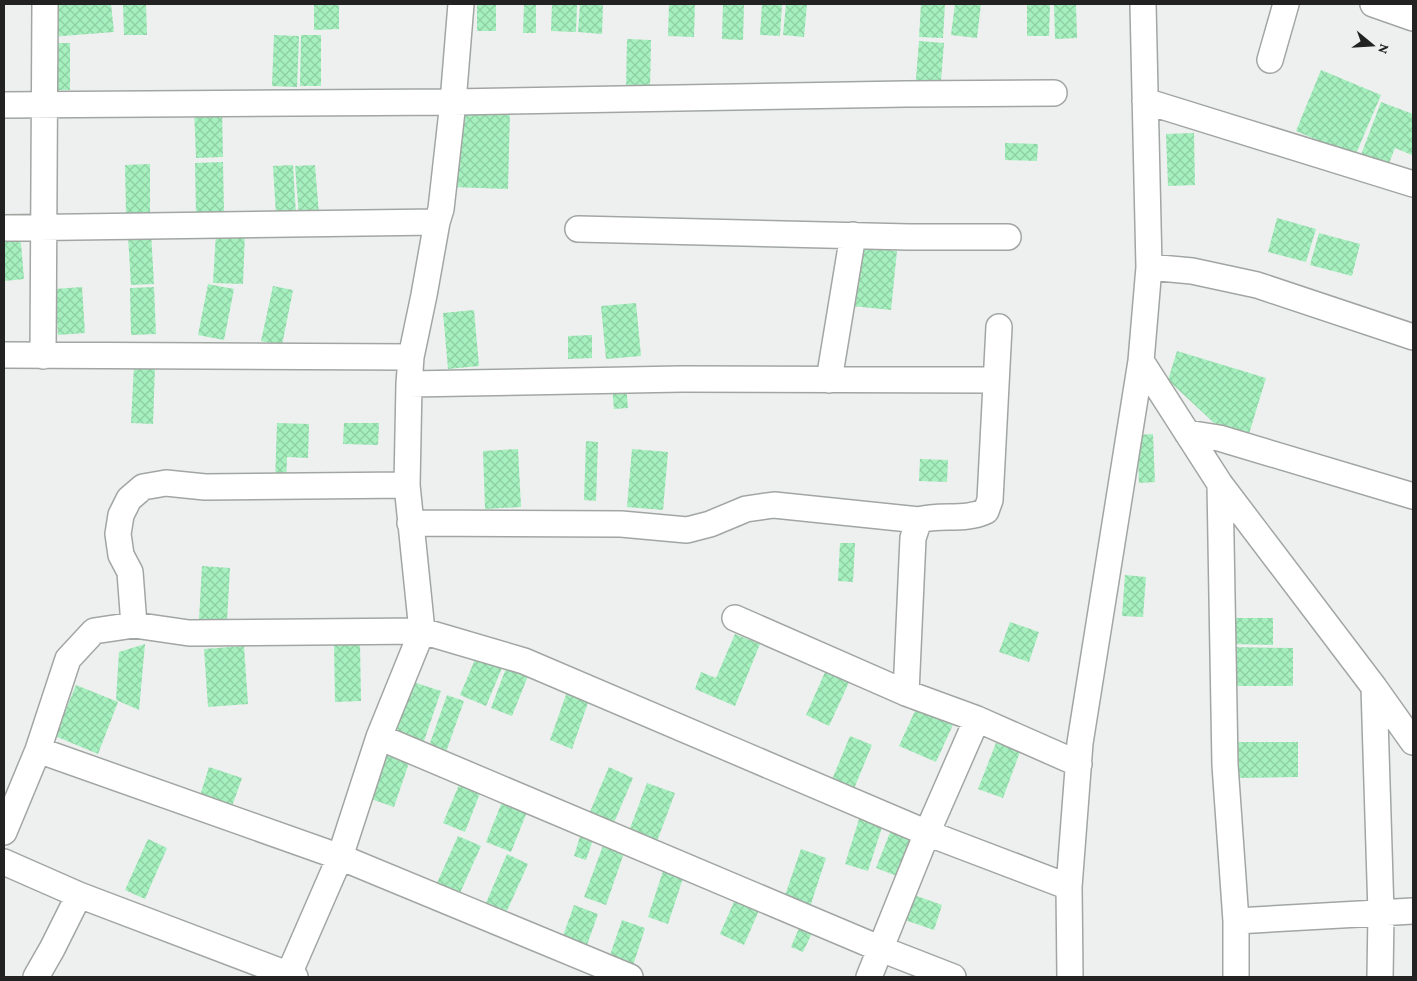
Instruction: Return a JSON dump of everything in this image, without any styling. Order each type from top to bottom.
[{"type":"street","points":[[43,356],[45,4]]},
{"type":"street","points":[[4,862],[79,895],[292,976],[340,857],[379,737],[422,630],[407,485],[409,384],[411,357],[441,209],[454,102],[461,4]]},
{"type":"street","points":[[1070,977],[1069,887],[1080,743],[1141,361],[1149,267],[1143,4]]},
{"type":"street","points":[[1270,60],[1286,4]]},
{"type":"street","points":[[1373,4],[1413,18]]},
{"type":"street","points":[[4,105],[454,102],[885,94],[1054,93]]},
{"type":"street","points":[[1145,100],[1413,184]]},
{"type":"street","points":[[4,228],[437,222]]},
{"type":"street","points":[[578,229],[909,237],[1008,236]]},
{"type":"street","points":[[829,380],[853,235]]},
{"type":"street","points":[[1149,267],[1192,271],[1256,285],[1413,336]]},
{"type":"street","points":[[410,523],[621,524],[687,530],[710,524],[746,509],[774,505],[919,520],[930,517],[977,515],[986,511],[990,500],[999,327]]},
{"type":"street","points":[[4,356],[411,357]]},
{"type":"street","points":[[1141,361],[1220,484],[1413,742]]},
{"type":"street","points":[[409,384],[682,379],[995,380]]},
{"type":"street","points":[[1187,433],[1219,438],[1413,496]]},
{"type":"street","points":[[134,625],[130,572],[120,555],[118,534],[121,515],[129,499],[143,486],[166,483],[205,486],[407,485]]},
{"type":"street","points":[[1220,484],[1225,765],[1236,920],[1236,977]]},
{"type":"street","points":[[906,693],[913,538],[919,520]]},
{"type":"street","points":[[735,618],[906,693],[977,719],[1079,764]]},
{"type":"street","points":[[4,832],[38,750],[68,659],[94,631],[134,625],[189,633],[422,630],[524,661],[927,833],[1069,887]]},
{"type":"street","points":[[1374,688],[1381,913],[1380,977]]},
{"type":"street","points":[[869,977],[927,833],[977,719]]},
{"type":"street","points":[[379,737],[881,949],[953,977]]},
{"type":"street","points":[[38,750],[340,857],[630,977]]},
{"type":"street","points":[[36,977],[79,895]]},
{"type":"street","points":[[1236,920],[1413,911]]},
{"type":"building","points":[[48,4],[111,4],[114,32],[50,37]]},
{"type":"building","points":[[123,4],[146,4],[147,35],[124,35]]},
{"type":"building","points":[[314,4],[339,4],[339,29],[314,30]]},
{"type":"building","points":[[477,4],[496,4],[496,31],[477,31]]},
{"type":"building","points":[[524,4],[536,4],[536,33],[523,33]]},
{"type":"building","points":[[552,4],[577,4],[576,32],[551,31]]},
{"type":"building","points":[[580,4],[603,4],[602,34],[578,32]]},
{"type":"building","points":[[669,4],[695,4],[694,37],[668,36]]},
{"type":"building","points":[[723,4],[744,4],[743,40],[722,39]]},
{"type":"building","points":[[762,4],[782,4],[780,36],[760,35]]},
{"type":"building","points":[[786,4],[807,4],[804,37],[783,35]]},
{"type":"building","points":[[921,4],[945,4],[943,38],[919,37]]},
{"type":"building","points":[[955,4],[981,4],[977,38],[951,35]]},
{"type":"building","points":[[1027,4],[1050,4],[1049,36],[1027,36]]},
{"type":"building","points":[[1054,4],[1076,4],[1077,38],[1055,39]]},
{"type":"building","points":[[274,35],[299,36],[297,87],[272,86]]},
{"type":"building","points":[[301,35],[321,35],[321,86],[300,86]]},
{"type":"building","points":[[627,39],[651,40],[650,89],[626,89]]},
{"type":"building","points":[[919,41],[944,43],[940,93],[915,91]]},
{"type":"building","points":[[48,43],[70,43],[70,90],[48,90]]},
{"type":"building","points":[[1321,70],[1381,95],[1355,156],[1296,131]]},
{"type":"building","points":[[1381,102],[1413,114],[1412,155],[1395,148],[1386,171],[1359,160]]},
{"type":"building","points":[[222,108],[223,157],[196,158],[194,109]]},
{"type":"building","points":[[455,109],[510,110],[508,189],[452,187]]},
{"type":"building","points":[[1194,133],[1195,185],[1168,186],[1166,134]]},
{"type":"building","points":[[1005,143],[1038,144],[1037,161],[1005,160]]},
{"type":"building","points":[[223,162],[224,214],[196,215],[195,163]]},
{"type":"building","points":[[150,164],[150,214],[126,214],[125,165]]},
{"type":"building","points":[[293,165],[296,215],[276,216],[273,166]]},
{"type":"building","points":[[315,165],[319,214],[299,216],[295,166]]},
{"type":"building","points":[[1277,218],[1316,229],[1306,262],[1268,252]]},
{"type":"building","points":[[20,232],[24,279],[4,281],[4,233]]},
{"type":"building","points":[[216,232],[245,233],[243,284],[213,283]]},
{"type":"building","points":[[151,233],[154,284],[131,285],[128,235]]},
{"type":"building","points":[[1319,233],[1360,244],[1352,276],[1310,265]]},
{"type":"building","points":[[858,247],[897,251],[891,310],[852,306]]},
{"type":"building","points":[[208,284],[234,289],[224,340],[198,335]]},
{"type":"building","points":[[273,286],[293,290],[282,345],[261,341]]},
{"type":"building","points":[[82,287],[85,333],[58,335],[55,289]]},
{"type":"building","points":[[154,287],[156,334],[131,335],[130,288]]},
{"type":"building","points":[[636,303],[641,356],[606,359],[601,306]]},
{"type":"building","points":[[474,310],[479,366],[448,369],[443,313]]},
{"type":"building","points":[[592,335],[592,358],[568,359],[568,336]]},
{"type":"building","points":[[1177,351],[1266,378],[1249,434],[1214,423],[1168,380]]},
{"type":"building","points":[[134,366],[155,367],[153,424],[131,423]]},
{"type":"building","points":[[626,385],[628,408],[614,409],[612,387]]},
{"type":"building","points":[[277,423],[309,424],[308,458],[287,457],[286,484],[275,483]]},
{"type":"building","points":[[344,423],[379,423],[378,445],[343,444]]},
{"type":"building","points":[[1153,434],[1155,482],[1139,483],[1137,435]]},
{"type":"building","points":[[586,441],[598,442],[596,501],[584,500]]},
{"type":"building","points":[[518,449],[521,507],[485,509],[483,451]]},
{"type":"building","points":[[632,449],[668,452],[663,510],[627,507]]},
{"type":"building","points":[[920,459],[948,460],[947,482],[919,481]]},
{"type":"building","points":[[840,543],[855,543],[853,582],[838,581]]},
{"type":"building","points":[[202,566],[230,568],[227,621],[199,619]]},
{"type":"building","points":[[1125,575],[1146,577],[1143,617],[1122,616]]},
{"type":"building","points":[[1231,618],[1273,618],[1273,645],[1230,644]]},
{"type":"building","points":[[1010,622],[1039,632],[1029,662],[999,652]]},
{"type":"building","points":[[735,634],[760,644],[735,706],[695,689],[701,672],[716,678]]},
{"type":"building","points":[[145,644],[139,710],[116,700],[119,652]]},
{"type":"building","points":[[334,644],[360,644],[361,701],[335,702]]},
{"type":"building","points":[[244,646],[248,704],[208,707],[204,649]]},
{"type":"building","points":[[1230,647],[1293,648],[1293,686],[1230,686]]},
{"type":"building","points":[[479,650],[505,661],[486,706],[460,695]]},
{"type":"building","points":[[508,663],[530,671],[512,716],[491,708]]},
{"type":"building","points":[[826,670],[850,680],[829,726],[806,715]]},
{"type":"building","points":[[413,682],[441,691],[423,744],[395,735]]},
{"type":"building","points":[[76,685],[118,702],[98,754],[55,736]]},
{"type":"building","points":[[568,689],[590,697],[572,749],[550,740]]},
{"type":"building","points":[[447,695],[464,701],[446,752],[429,746]]},
{"type":"building","points":[[919,702],[956,718],[936,762],[899,746]]},
{"type":"building","points":[[850,736],[872,745],[853,791],[831,782]]},
{"type":"building","points":[[1236,742],[1298,742],[1298,777],[1236,778]]},
{"type":"building","points":[[996,743],[1020,752],[1003,798],[978,789]]},
{"type":"building","points":[[382,749],[410,760],[394,807],[365,797]]},
{"type":"building","points":[[209,767],[242,778],[231,809],[199,799]]},
{"type":"building","points":[[609,767],[633,778],[613,825],[589,814]]},
{"type":"building","points":[[461,780],[482,788],[465,832],[443,823]]},
{"type":"building","points":[[647,783],[675,793],[657,841],[629,831]]},
{"type":"building","points":[[504,797],[529,807],[511,852],[486,842]]},
{"type":"building","points":[[860,816],[883,824],[868,871],[845,864]]},
{"type":"building","points":[[891,830],[911,838],[897,876],[876,868]]},
{"type":"building","points":[[581,833],[594,837],[586,860],[574,856]]},
{"type":"building","points":[[458,836],[481,846],[460,893],[437,883]]},
{"type":"building","points":[[148,839],[167,848],[145,899],[125,890]]},
{"type":"building","points":[[604,843],[625,850],[606,905],[584,897]]},
{"type":"building","points":[[801,849],[826,858],[808,913],[782,904]]},
{"type":"building","points":[[507,854],[528,864],[506,913],[486,903]]},
{"type":"building","points":[[665,865],[685,872],[668,924],[648,917]]},
{"type":"building","points":[[914,895],[942,905],[934,930],[905,920]]},
{"type":"building","points":[[736,897],[760,908],[744,945],[720,934]]},
{"type":"building","points":[[574,905],[598,914],[587,945],[563,936]]},
{"type":"building","points":[[622,920],[645,928],[632,969],[608,961]]},
{"type":"building","points":[[799,928],[812,933],[803,952],[791,947]]}]
